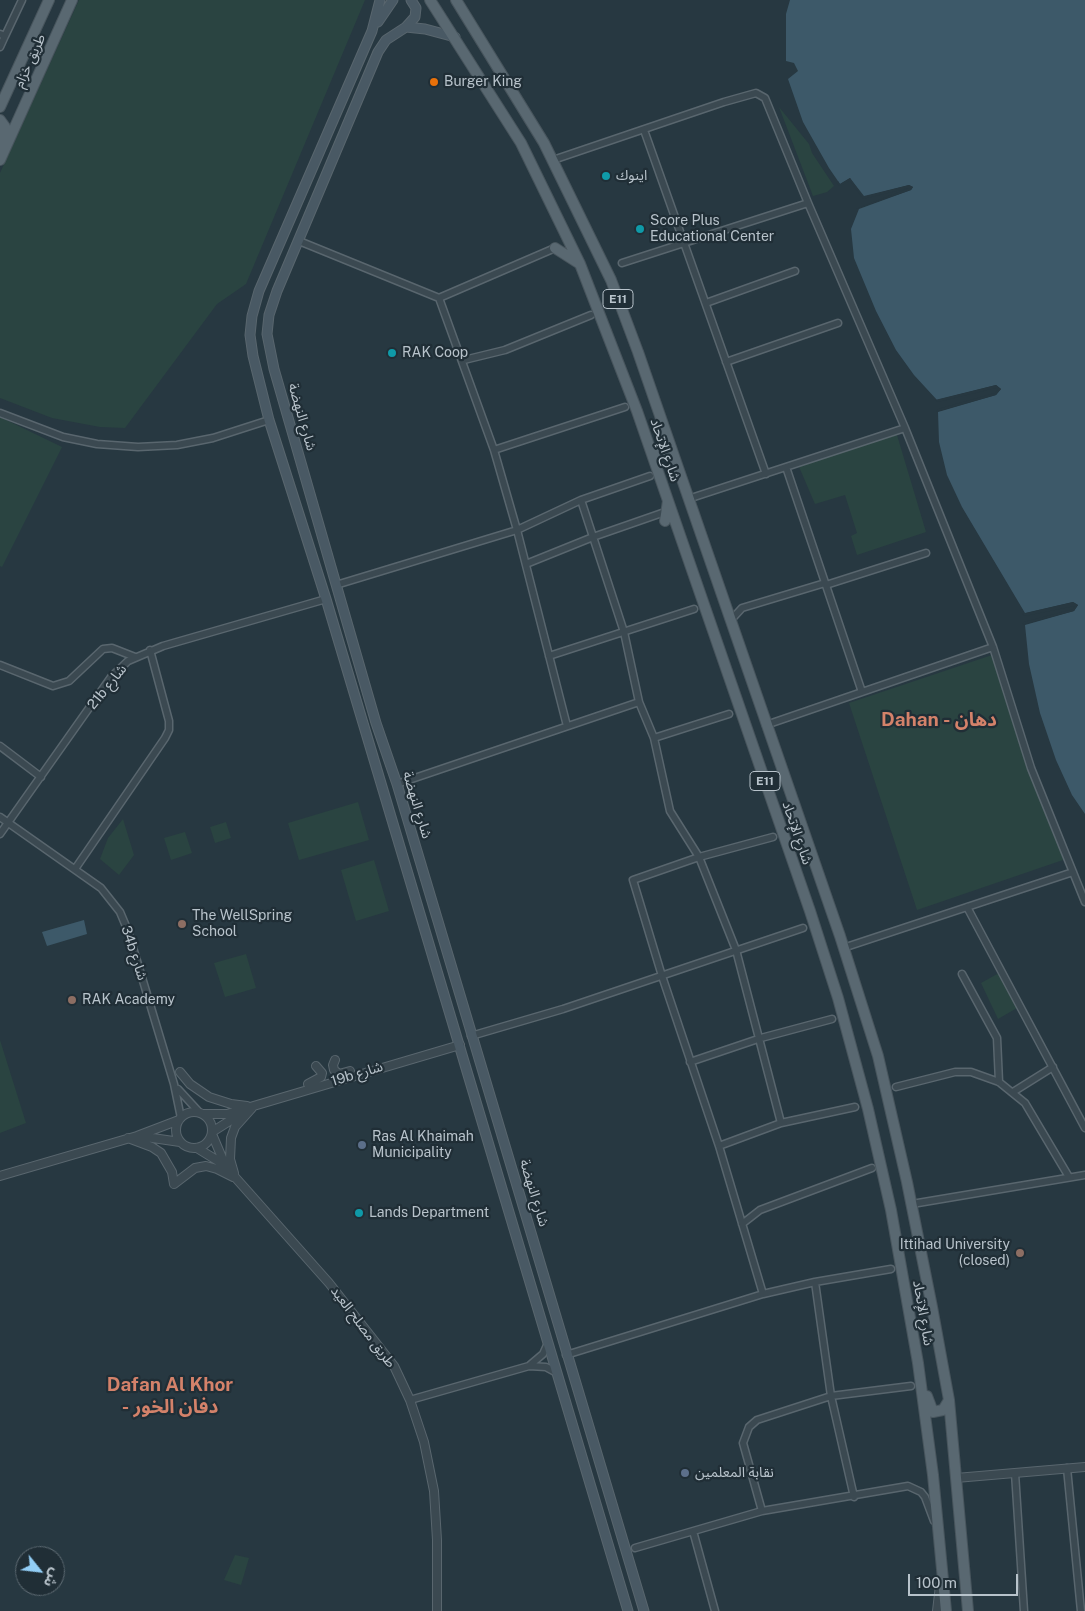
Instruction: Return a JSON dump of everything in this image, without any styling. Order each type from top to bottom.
[{"type":"main road","name":"طريق خزام","points":[[0,107],[49,0]]},
{"type":"main road","name":"طريق خزام","points":[[0,160],[72,0]]},
{"type":"main road","points":[[372,30],[380,0]]},
{"type":"main road","points":[[372,30],[393,0]]},
{"type":"main road","points":[[406,27],[415,16],[416,8],[411,0]]},
{"type":"main road","name":"شارع الإتحاد","points":[[430,0],[455,36],[521,143],[580,264],[617,353],[810,911],[838,998],[868,1108],[891,1210],[918,1364],[946,1611]]},
{"type":"main road","name":"شارع الإتحاد","points":[[456,0],[553,160],[611,280],[731,620],[878,1056],[912,1204],[949,1400],[968,1611]]},
{"type":"main road","points":[[406,27],[455,36]]},
{"type":"main road","name":"شارع النهضة","points":[[406,27],[386,40],[378,52],[277,291],[269,315],[267,334],[274,368],[376,723],[397,784],[644,1611]]},
{"type":"main road","name":"شارع النهضة","points":[[372,30],[259,291],[252,316],[250,335],[253,356],[269,420],[355,694],[628,1611]]},
{"type":"main road","points":[[0,120],[5,127],[0,151]]},
{"type":"main road","points":[[555,248],[580,264]]},
{"type":"main road","points":[[654,459],[656,452],[661,450],[674,459]]},
{"type":"main road","points":[[663,517],[668,500]]},
{"type":"main road","points":[[355,694],[360,690],[364,691],[376,723]]},
{"type":"main road","points":[[503,1192],[514,1206],[520,1207],[523,1204]]},
{"type":"main road","points":[[918,1364],[933,1412],[942,1410],[949,1400]]},
{"type":"street","points":[[0,47],[2,35],[22,0]]},
{"type":"street","points":[[553,160],[724,102],[751,94],[761,95],[766,102],[905,428],[993,647],[1031,768],[1085,902]]},
{"type":"street","points":[[644,130],[766,474]]},
{"type":"street","points":[[622,263],[808,203]]},
{"type":"street","points":[[298,240],[439,298],[555,248]]},
{"type":"street","points":[[706,303],[794,271]]},
{"type":"street","points":[[439,298],[464,360],[518,530],[567,726]]},
{"type":"street","points":[[464,360],[505,350],[591,315]]},
{"type":"street","points":[[726,362],[838,323]]},
{"type":"street","points":[[494,450],[625,407]]},
{"type":"street","points":[[0,413],[63,437],[97,444],[138,447],[177,445],[213,438],[269,420]]},
{"type":"street","points":[[688,499],[905,428]]},
{"type":"street","points":[[786,467],[862,692]]},
{"type":"street","points":[[336,585],[518,530],[582,500],[650,476]]},
{"type":"street","points":[[582,500],[624,632],[639,702],[654,738],[670,811],[700,857],[736,950],[761,1038],[781,1123]]},
{"type":"street","points":[[526,564],[593,537],[663,517]]},
{"type":"street","points":[[731,620],[742,608],[926,553]]},
{"type":"street","name":"21b شارع","points":[[0,834],[111,677],[135,657],[150,650],[326,599]]},
{"type":"street","points":[[549,656],[694,609]]},
{"type":"street","points":[[766,725],[993,647]]},
{"type":"street","points":[[0,665],[53,686],[69,681],[103,649],[112,648],[135,657]]},
{"type":"street","points":[[75,869],[169,730],[169,721],[150,650]]},
{"type":"street","points":[[397,784],[639,702]]},
{"type":"street","points":[[654,738],[730,714]]},
{"type":"street","points":[[0,746],[41,777]]},
{"type":"street","name":"34b شارع","points":[[0,817],[101,888],[120,912],[128,931],[174,1084],[180,1119]]},
{"type":"street","points":[[763,1294],[719,1146],[662,976],[633,880],[700,857],[773,837]]},
{"type":"street","points":[[843,948],[1073,872]]},
{"type":"street","points":[[967,907],[1085,1128]]},
{"type":"street","points":[[471,1036],[563,1009],[803,928]]},
{"type":"street","points":[[962,974],[997,1038],[999,1082]]},
{"type":"street","points":[[690,1062],[761,1038],[832,1019]]},
{"type":"street","name":"19b شارع","points":[[202,1113],[227,1114],[272,1099],[460,1045]]},
{"type":"street","points":[[335,1060],[334,1070],[339,1074],[412,1052],[421,1055]]},
{"type":"street","points":[[272,1099],[283,1092],[317,1081],[322,1073],[316,1066]]},
{"type":"street","points":[[1013,1092],[1053,1067]]},
{"type":"street","points":[[180,1072],[190,1084],[209,1097],[231,1104],[254,1106]]},
{"type":"street","points":[[896,1087],[955,1072],[971,1072],[999,1082],[1025,1104],[1069,1177]]},
{"type":"street","name":"34b شارع","points":[[174,1084],[186,1100],[202,1113]]},
{"type":"street","points":[[238,1181],[230,1159],[231,1138],[235,1127],[254,1106]]},
{"type":"street","name":"19b شارع","points":[[212,1133],[254,1106]]},
{"type":"street","points":[[719,1146],[781,1123],[855,1107]]},
{"type":"street","points":[[0,1176],[138,1136],[180,1119],[192,1112],[202,1113],[210,1121],[212,1133],[207,1144],[196,1148],[188,1147],[180,1142],[138,1136]]},
{"type":"street","points":[[180,1119],[176,1129],[180,1142]]},
{"type":"street","name":"طريق مصلح العيد","points":[[212,1133],[226,1167]]},
{"type":"street","points":[[128,1138],[152,1147],[161,1154],[172,1172],[174,1184],[195,1168],[206,1166],[218,1169],[238,1181]]},
{"type":"street","name":"طريق مصلح العيد","points":[[196,1148],[226,1167],[337,1292],[394,1366],[410,1400],[424,1442],[434,1491],[437,1540],[437,1611]]},
{"type":"street","points":[[742,1224],[760,1210],[872,1168]]},
{"type":"street","points":[[912,1204],[1085,1175]]},
{"type":"street","points":[[566,1354],[763,1294],[815,1282],[891,1269]]},
{"type":"street","points":[[815,1282],[831,1396],[854,1497]]},
{"type":"street","points":[[529,1366],[542,1354],[548,1343]]},
{"type":"street","points":[[410,1400],[529,1366],[546,1367],[557,1373]]},
{"type":"street","points":[[762,1511],[743,1443],[749,1427],[757,1420],[767,1414],[831,1396],[911,1386]]},
{"type":"street","points":[[956,1478],[1085,1467]]},
{"type":"street","points":[[1066,1468],[1081,1611]]},
{"type":"street","points":[[1015,1473],[1024,1611]]},
{"type":"street","points":[[635,1548],[762,1511],[854,1497],[908,1486],[921,1492],[925,1497],[939,1537]]},
{"type":"street","points":[[693,1531],[715,1611]]},
{"type":"street","points":[[937,1611],[942,1570]]},
{"type":"green space","points":[[79,0],[365,0],[246,284],[217,304],[125,428],[100,427],[52,418],[0,398],[0,173]]},
{"type":"green space","points":[[779,107],[809,144],[812,153],[834,186],[827,192],[813,196]]},
{"type":"green space","points":[[0,417],[62,447],[2,567],[0,566]]},
{"type":"green space","points":[[897,435],[926,532],[857,555],[851,536],[857,533],[845,495],[815,504],[797,462]]},
{"type":"green space","points":[[995,654],[1038,780],[1060,837],[1063,860],[917,910],[849,703]]},
{"type":"green space","points":[[358,802],[369,840],[299,860],[288,823]]},
{"type":"green space","points":[[123,819],[134,855],[119,875],[100,859],[108,838]]},
{"type":"green space","points":[[226,822],[231,838],[215,843],[210,827]]},
{"type":"green space","points":[[185,832],[192,853],[171,860],[164,838]]},
{"type":"green space","points":[[374,860],[389,911],[356,921],[341,870]]},
{"type":"green space","points":[[246,954],[256,988],[225,997],[214,963]]},
{"type":"green space","points":[[999,973],[1017,1008],[998,1019],[981,983]]},
{"type":"green space","points":[[0,1040],[26,1123],[0,1133]]},
{"type":"green space","points":[[235,1555],[249,1558],[241,1585],[224,1580]]},
{"type":"water","points":[[790,0],[1085,0],[1085,814],[1072,795],[1056,760],[1040,713],[1029,664],[1025,625],[1074,611],[1078,605],[1073,602],[1025,613],[962,507],[947,475],[939,442],[938,412],[996,395],[1001,389],[996,385],[937,400],[914,375],[896,350],[876,311],[854,258],[851,229],[859,209],[911,190],[913,187],[909,185],[863,197],[850,178],[840,184],[829,168],[803,122],[788,79],[798,71],[794,63],[786,61],[786,14]]},
{"type":"water","points":[[84,920],[87,934],[47,946],[42,932]]},
{"type":"pier","points":[[850,178],[864,196],[909,185],[913,187],[911,190],[856,209],[909,188],[863,199],[850,181],[840,186],[836,183],[838,181],[840,184]]},
{"type":"pier","points":[[996,385],[1001,389],[996,395],[936,412],[938,409],[995,393],[998,389],[938,402],[935,400]]},
{"type":"pier","points":[[1073,602],[1078,605],[1074,611],[1022,625],[1024,622],[1073,609],[1075,606],[1025,616],[1022,614]]},
{"type":"place","name":"Burger King","points":[[434,82]]},
{"type":"place","name":"اينوك","points":[[606,176]]},
{"type":"place","name":"Score Plus Educational Center","points":[[640,229]]},
{"type":"place","name":"RAK Coop","points":[[392,353]]},
{"type":"place","name":"The WellSpring School","points":[[182,924]]},
{"type":"place","name":"RAK Academy","points":[[72,1000]]},
{"type":"place","name":"Ras Al Khaimah Municipality","points":[[362,1145]]},
{"type":"place","name":"Lands Department","points":[[359,1213]]},
{"type":"place","name":"Ittihad University (closed)","points":[[1020,1253]]},
{"type":"place","name":"نقابة المعلمين","points":[[685,1473]]},
{"type":"district","name":"Dahan - دهان","points":[[939,720]]},
{"type":"district","name":"Dafan Al Khor - دفان الخور","points":[[170,1396]]}]
